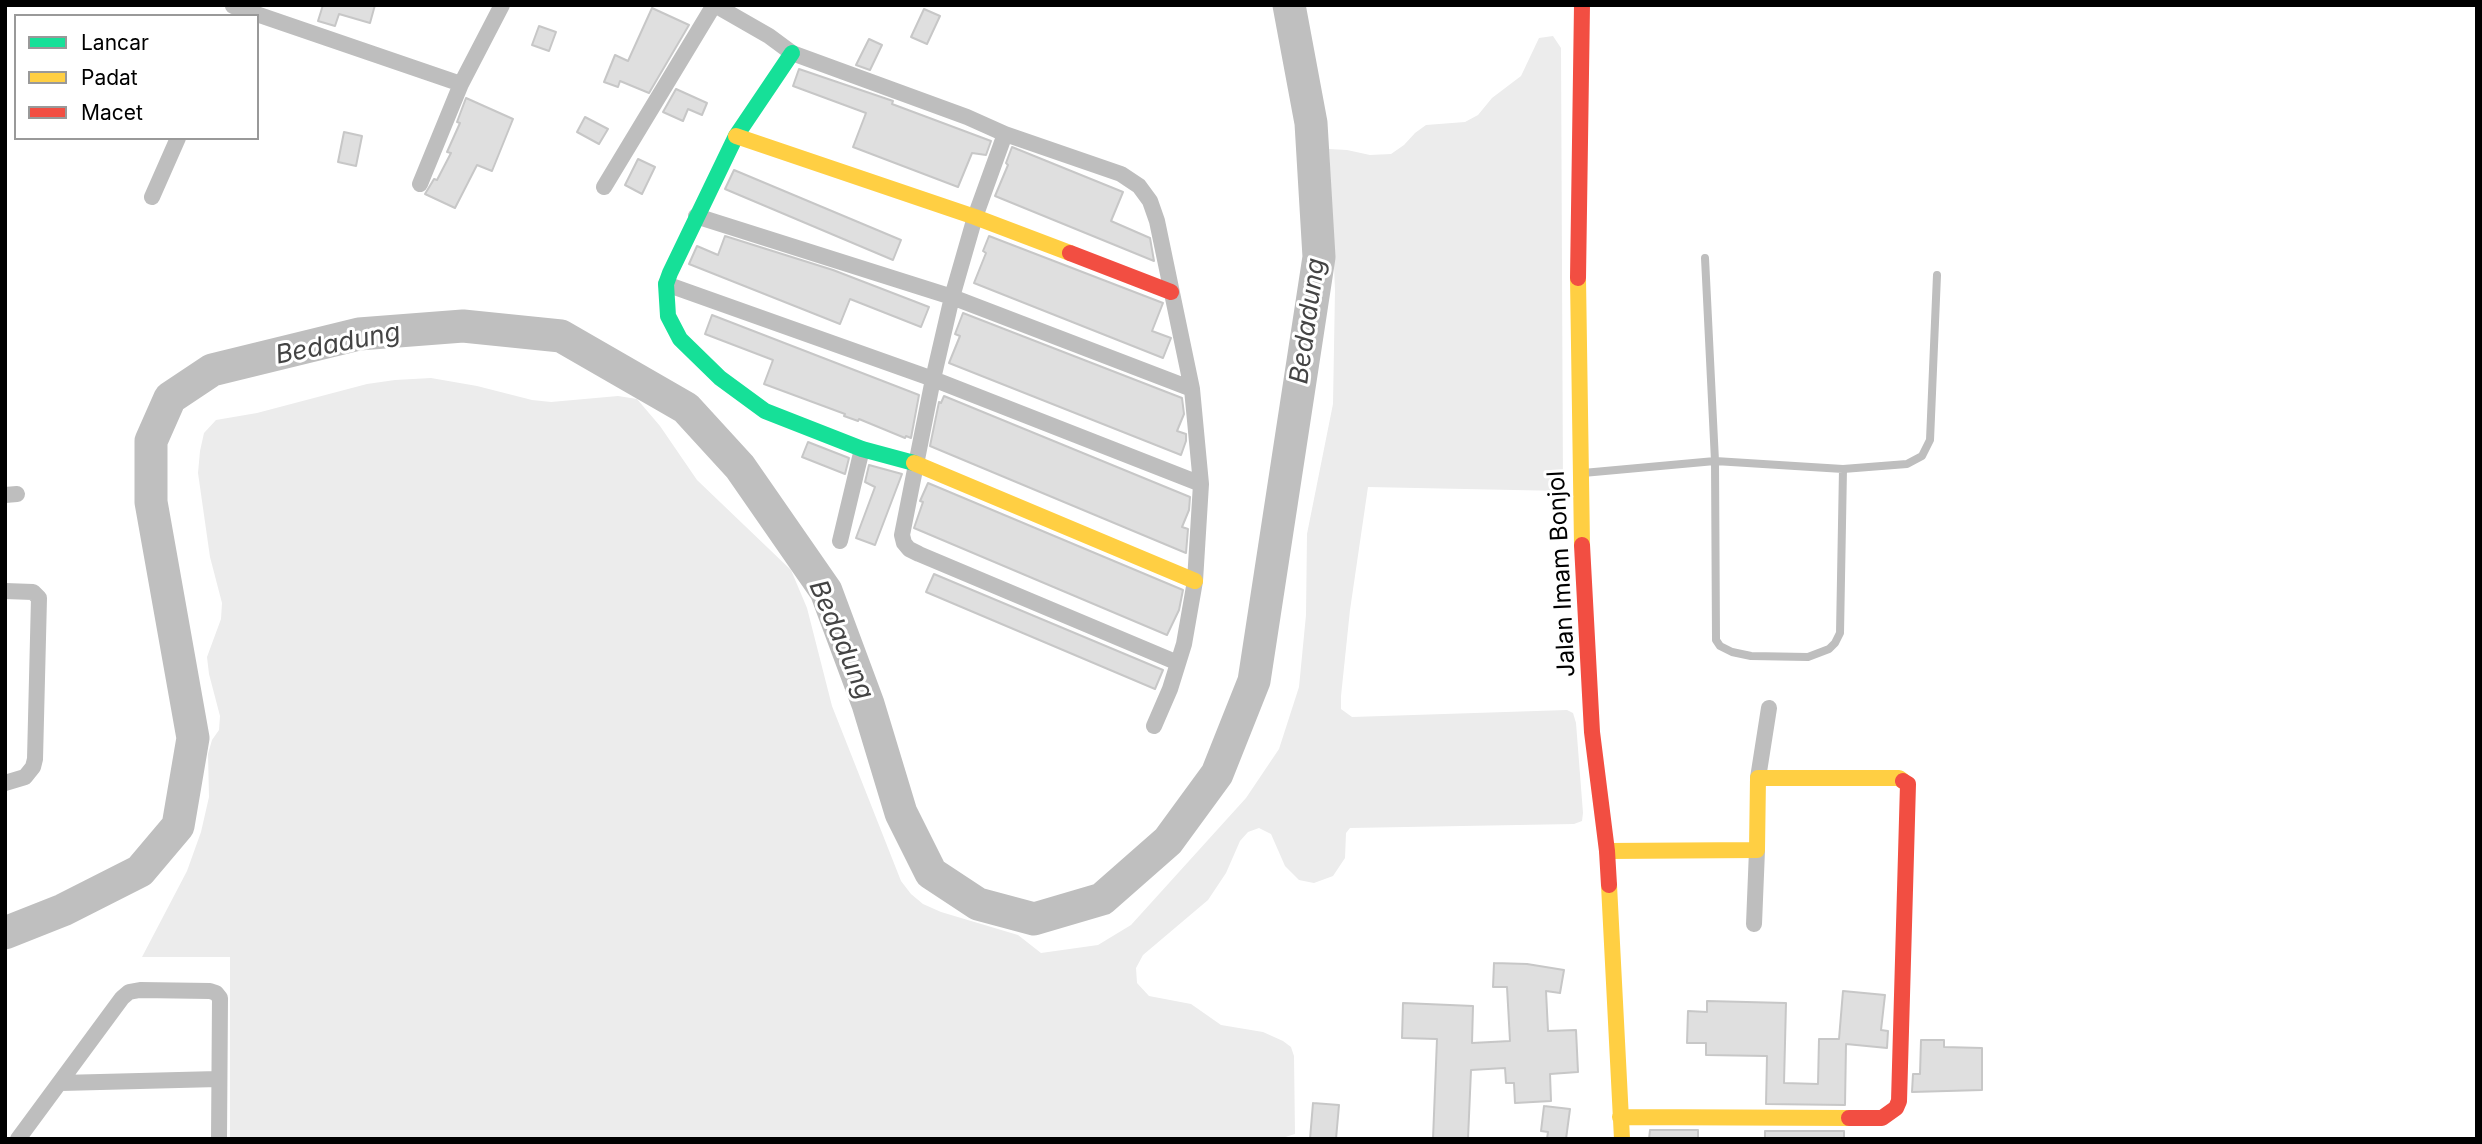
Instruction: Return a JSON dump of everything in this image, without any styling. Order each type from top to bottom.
[{"type":"street","points":[[420,184],[461,83],[502,5]]},
{"type":"street","points":[[604,187],[715,5],[769,36],[792,53],[967,117],[1005,134],[1121,174],[1139,186],[1150,201],[1157,221],[1192,389],[1201,484],[1195,581],[1178,663],[1154,726]]},
{"type":"street","name":"Jalan Imam Bonjol","points":[[1582,5],[1578,279],[1583,590],[1592,732],[1607,851],[1622,1139]]},
{"type":"street","points":[[233,6],[257,14]]},
{"type":"street","points":[[259,15],[461,83]]},
{"type":"street","points":[[792,53],[736,136],[666,284],[668,316],[680,339],[720,378],[765,411],[862,449],[916,464],[1195,581]]},
{"type":"street","points":[[1005,134],[975,217],[952,297],[902,535],[904,542],[909,549],[1178,663]]},
{"type":"street","points":[[736,136],[975,217],[1171,292]]},
{"type":"street","points":[[152,197],[177,140]]},
{"type":"street","points":[[696,216],[952,297],[1192,389]]},
{"type":"street","points":[[666,284],[933,379],[1201,484]]},
{"type":"street","points":[[841,541],[862,449]]},
{"type":"street","points":[[5,592],[33,592],[39,598],[35,760],[25,777],[5,783]]},
{"type":"street","points":[[1754,924],[1758,778],[1769,708]]},
{"type":"street","points":[[1620,1117],[1882,1118],[1896,1108],[1899,1101],[1908,784],[1899,778],[1758,778]]},
{"type":"street","points":[[1607,851],[1757,850]]},
{"type":"street","points":[[19,1139],[122,998],[129,992],[140,989],[216,993],[221,1003],[219,1139]]},
{"type":"street","points":[[61,1083],[218,1079]]},
{"type":"lane","points":[[1705,258],[1715,461],[1716,640],[1720,646],[1751,656],[1808,657],[1829,649],[1840,633],[1843,469]]},
{"type":"lane","points":[[1580,474],[1715,461],[1843,469],[1907,464],[1922,456],[1930,440],[1937,275]]},
{"type":"shaded area","points":[[1553,36],[1561,48],[1563,491],[1368,487],[1350,610],[1341,709],[1352,717],[1567,710],[1573,713],[1576,723],[1582,821],[1574,824],[1350,828],[1346,833],[1345,858],[1333,876],[1314,883],[1299,880],[1285,866],[1271,834],[1259,828],[1248,832],[1240,841],[1226,873],[1208,900],[1143,955],[1136,968],[1137,983],[1149,996],[1191,1004],[1221,1025],[1263,1032],[1291,1047],[1294,1056],[1295,1134],[1279,1139],[230,1139],[230,957],[142,957],[187,871],[201,832],[209,797],[208,754],[212,740],[219,730],[220,716],[207,657],[221,619],[222,603],[210,557],[198,473],[204,433],[216,420],[257,413],[367,384],[431,378],[551,402],[618,396],[637,399],[660,426],[697,480],[791,570],[807,608],[832,706],[901,881],[911,894],[923,904],[941,912],[1018,935],[1041,953],[1098,945],[1131,925],[1246,798],[1279,749],[1299,687],[1306,615],[1307,534],[1333,404],[1335,290],[1329,149],[1370,155],[1391,154],[1426,125],[1465,122],[1478,115],[1492,98],[1521,76],[1539,38]]},
{"type":"building","points":[[323,5],[375,5],[370,23],[339,14],[335,26],[318,21]]},
{"type":"building","points":[[652,8],[689,25],[649,93],[620,81],[618,87],[604,82],[615,55],[628,61]]},
{"type":"building","points":[[924,9],[940,16],[927,44],[911,37]]},
{"type":"building","points":[[539,26],[556,32],[549,51],[532,45]]},
{"type":"building","points":[[869,39],[882,45],[870,70],[856,65]]},
{"type":"building","points":[[799,69],[893,101],[892,104],[991,141],[986,155],[972,153],[958,187],[853,147],[866,113],[793,86]]},
{"type":"building","points":[[676,89],[707,103],[702,115],[688,109],[683,121],[663,112]]},
{"type":"building","points":[[466,98],[513,119],[492,171],[477,165],[455,208],[425,194],[434,179],[437,180],[451,153],[447,152],[460,123],[457,122]]},
{"type":"building","points":[[585,117],[608,129],[599,144],[577,132]]},
{"type":"building","points":[[344,132],[362,136],[356,166],[338,162]]},
{"type":"building","points":[[1012,147],[1123,192],[1111,221],[1150,238],[1154,261],[995,196],[1008,165],[1006,163]]},
{"type":"building","points":[[638,159],[655,167],[642,194],[625,185]]},
{"type":"building","points":[[734,170],[901,240],[893,260],[725,189]]},
{"type":"building","points":[[725,236],[833,270],[929,307],[921,327],[850,299],[840,324],[689,264],[697,246],[718,255]]},
{"type":"building","points":[[989,236],[1163,303],[1152,331],[1171,338],[1163,358],[974,283],[986,253],[983,251]]},
{"type":"building","points":[[963,313],[1182,398],[1184,414],[1177,431],[1186,434],[1186,441],[1181,455],[949,363],[960,336],[955,334]]},
{"type":"building","points":[[712,315],[919,395],[911,438],[844,416],[845,414],[764,384],[773,360],[705,334]]},
{"type":"building","points":[[944,396],[1190,497],[1189,510],[1182,527],[1188,529],[1186,553],[930,446],[939,402],[941,403]]},
{"type":"building","points":[[808,442],[849,458],[845,474],[802,457]]},
{"type":"building","points":[[869,465],[902,474],[875,545],[856,538],[875,487],[865,482]]},
{"type":"building","points":[[928,483],[1183,590],[1179,610],[1167,635],[914,528],[923,502],[920,501]]},
{"type":"building","points":[[934,574],[1163,670],[1155,689],[926,592]]},
{"type":"building","points":[[1494,963],[1527,964],[1564,970],[1560,993],[1546,991],[1548,1031],[1576,1030],[1578,1072],[1550,1074],[1551,1101],[1515,1103],[1514,1083],[1506,1083],[1505,1068],[1471,1070],[1468,1139],[1433,1139],[1437,1039],[1402,1038],[1403,1003],[1473,1006],[1472,1043],[1510,1041],[1507,987],[1493,987]]},
{"type":"building","points":[[1843,991],[1885,995],[1881,1030],[1888,1031],[1887,1048],[1846,1044],[1845,1105],[1766,1104],[1767,1056],[1706,1055],[1706,1043],[1687,1043],[1688,1011],[1707,1012],[1707,1001],[1786,1003],[1784,1083],[1818,1084],[1819,1039],[1839,1039]]},
{"type":"building","points":[[1921,1040],[1944,1040],[1944,1047],[1982,1048],[1982,1090],[1912,1092],[1913,1074],[1920,1074]]},
{"type":"building","points":[[1313,1103],[1339,1105],[1336,1139],[1310,1139]]},
{"type":"building","points":[[1544,1106],[1570,1109],[1566,1139],[1547,1139],[1548,1132],[1541,1131]]},
{"type":"building","points":[[1650,1130],[1698,1130],[1698,1139],[1649,1139]]},
{"type":"building","points":[[1765,1131],[1844,1131],[1844,1139],[1765,1139]]},
{"type":"waterway","name":"Bedadung","points":[[5,933],[63,910],[140,871],[178,826],[193,738],[151,502],[151,441],[170,398],[212,370],[359,334],[463,326],[561,336],[686,408],[740,467],[826,591],[868,704],[901,813],[931,873],[978,904],[1034,919],[1102,899],[1168,841],[1217,774],[1254,681],[1319,257],[1311,123],[1289,5]]},
{"type":"traffic: fast","points":[[792,53],[736,136],[670,273],[666,284],[668,316],[680,339],[720,378],[765,411],[862,449],[914,463]]},
{"type":"traffic: slow","points":[[736,136],[975,217],[1070,253]]},
{"type":"traffic: slow","points":[[1578,278],[1582,545]]},
{"type":"traffic: slow","points":[[914,463],[1195,581]]},
{"type":"traffic: slow","points":[[1607,851],[1757,850],[1758,778],[1899,778],[1903,781]]},
{"type":"traffic: slow","points":[[1609,885],[1622,1139]]},
{"type":"traffic: slow","points":[[1620,1117],[1849,1118]]},
{"type":"traffic: jam","points":[[1578,278],[1582,5]]},
{"type":"traffic: jam","points":[[1070,253],[1171,292]]},
{"type":"traffic: jam","points":[[1582,545],[1592,732],[1609,885]]},
{"type":"traffic: jam","points":[[1849,1118],[1882,1118],[1896,1108],[1899,1101],[1908,784],[1903,781]]}]
